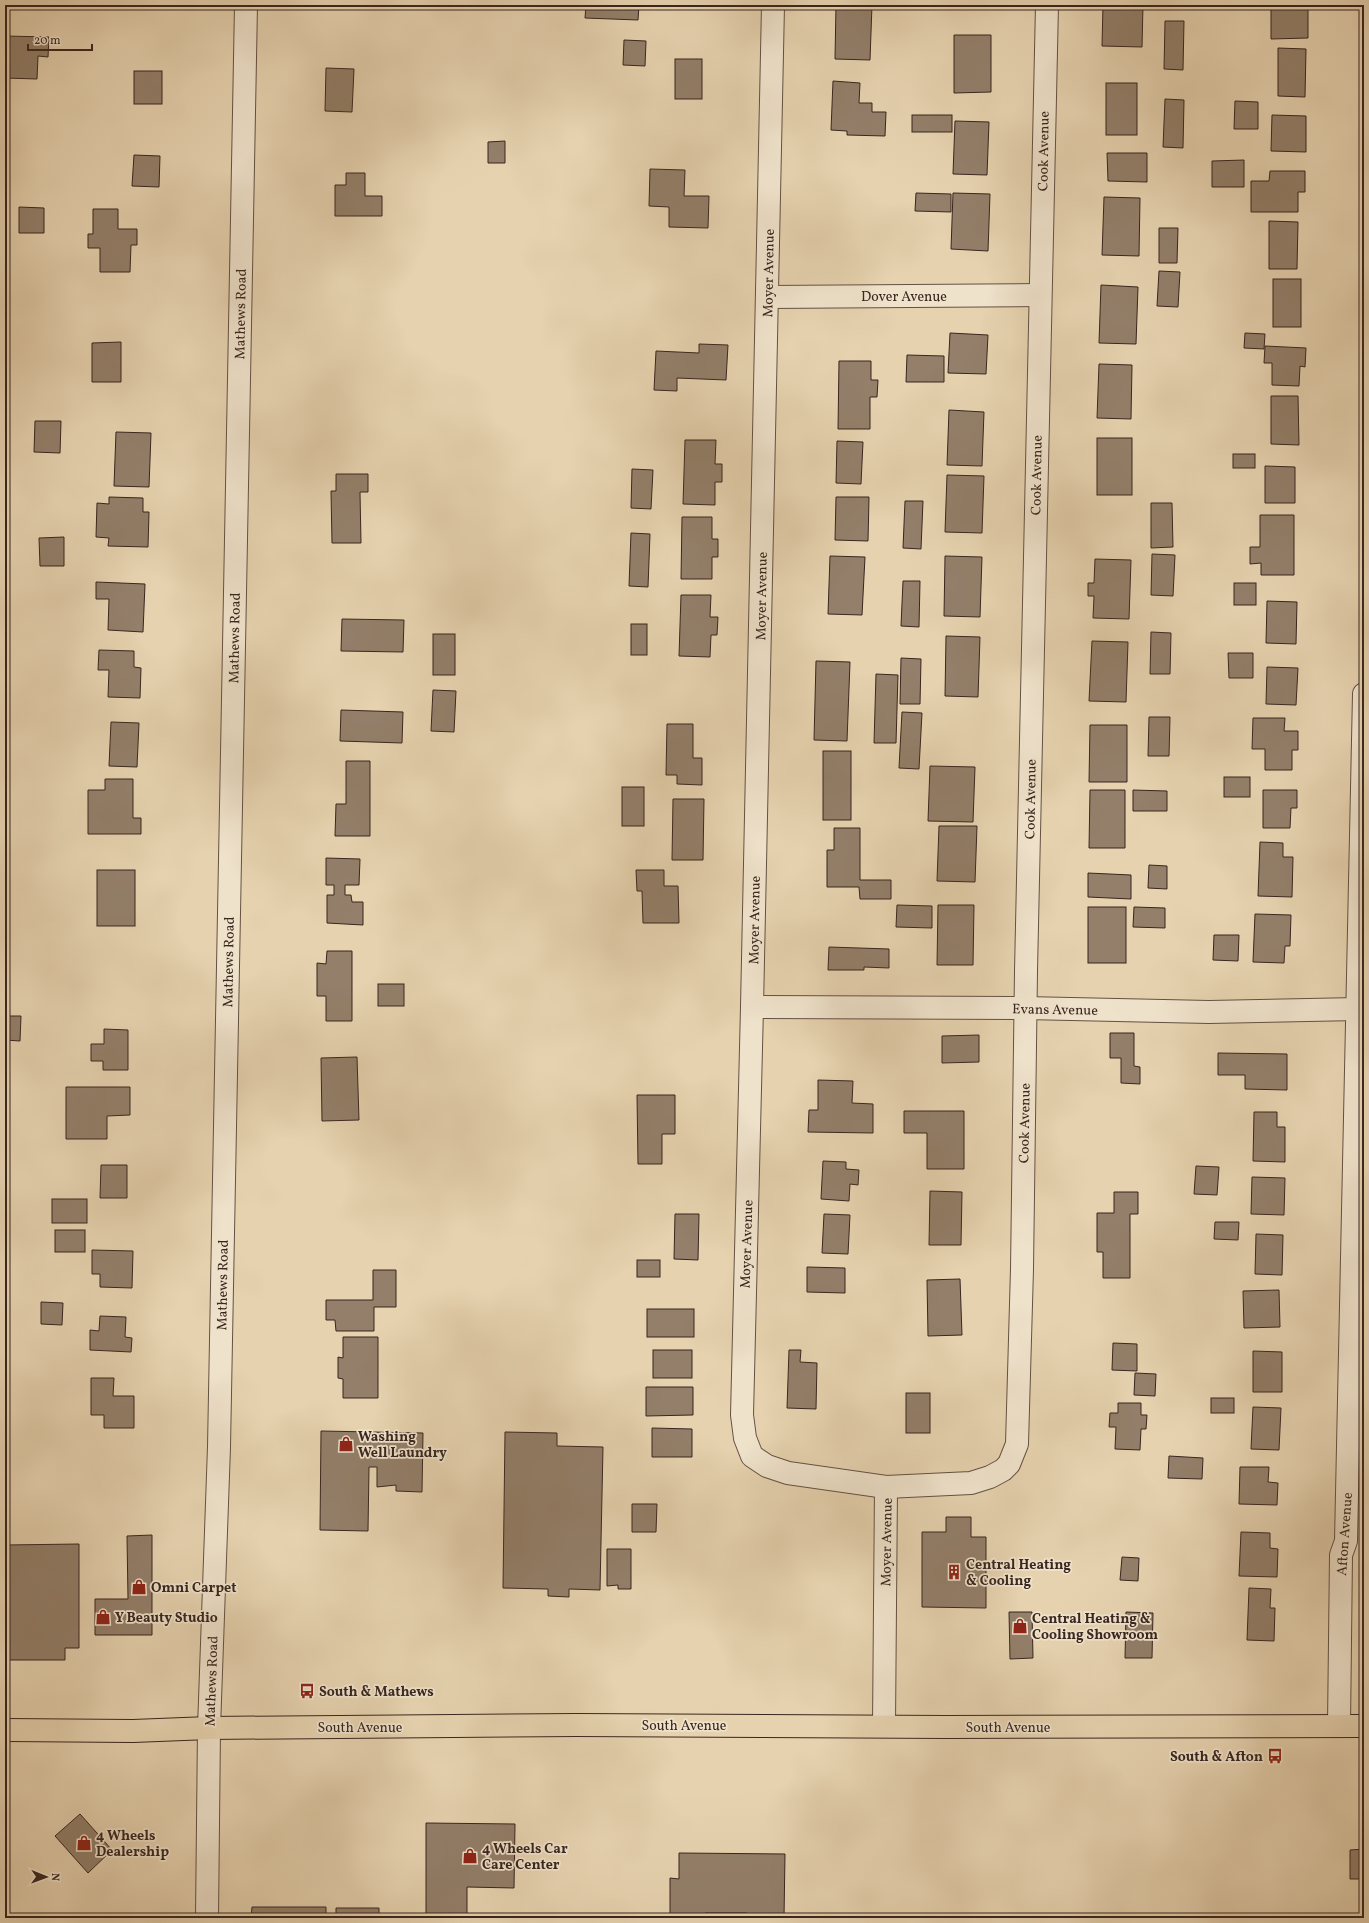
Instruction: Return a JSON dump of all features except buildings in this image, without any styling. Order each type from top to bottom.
[{"type":"main road","name":"South Avenue","points":[[5,1730],[133,1731],[209,1728],[597,1724],[1364,1726]]},
{"type":"street","name":"Mathews Road","points":[[207,1918],[209,1728],[219,1440],[246,5]]},
{"type":"street","name":"Moyer Avenue","points":[[773,5],[742,1415],[745,1438],[752,1456],[767,1466],[788,1473],[886,1487],[884,1725]]},
{"type":"street","name":"Cook Avenue","points":[[886,1487],[971,1483],[990,1477],[1003,1470],[1009,1464],[1017,1444],[1022,1269],[1025,1008],[1046,5]]},
{"type":"street","name":"Dover Avenue","points":[[767,297],[1040,295]]},
{"type":"street","name":"Afton Avenue","points":[[1339,1726],[1341,1554],[1346,1541],[1364,694]]},
{"type":"street","name":"Evans Avenue","points":[[752,1007],[1025,1008],[1209,1012],[1358,1009]]},
{"type":"place","name":"Washing Well Laundry","points":[[346,1444]]},
{"type":"place","name":"Central Heating & Cooling","points":[[954,1572]]},
{"type":"place","name":"Omni Carpet","points":[[139,1587]]},
{"type":"place","name":"Y Beauty Studio","points":[[103,1617]]},
{"type":"place","name":"Central Heating & Cooling Showroom","points":[[1020,1626]]},
{"type":"place","name":"South & Mathews","points":[[307,1691]]},
{"type":"place","name":"South & Afton","points":[[1275,1756]]},
{"type":"place","name":"4 Wheels Dealership","points":[[84,1843]]},
{"type":"place","name":"4 Wheels Car Care Center","points":[[470,1856]]}]
